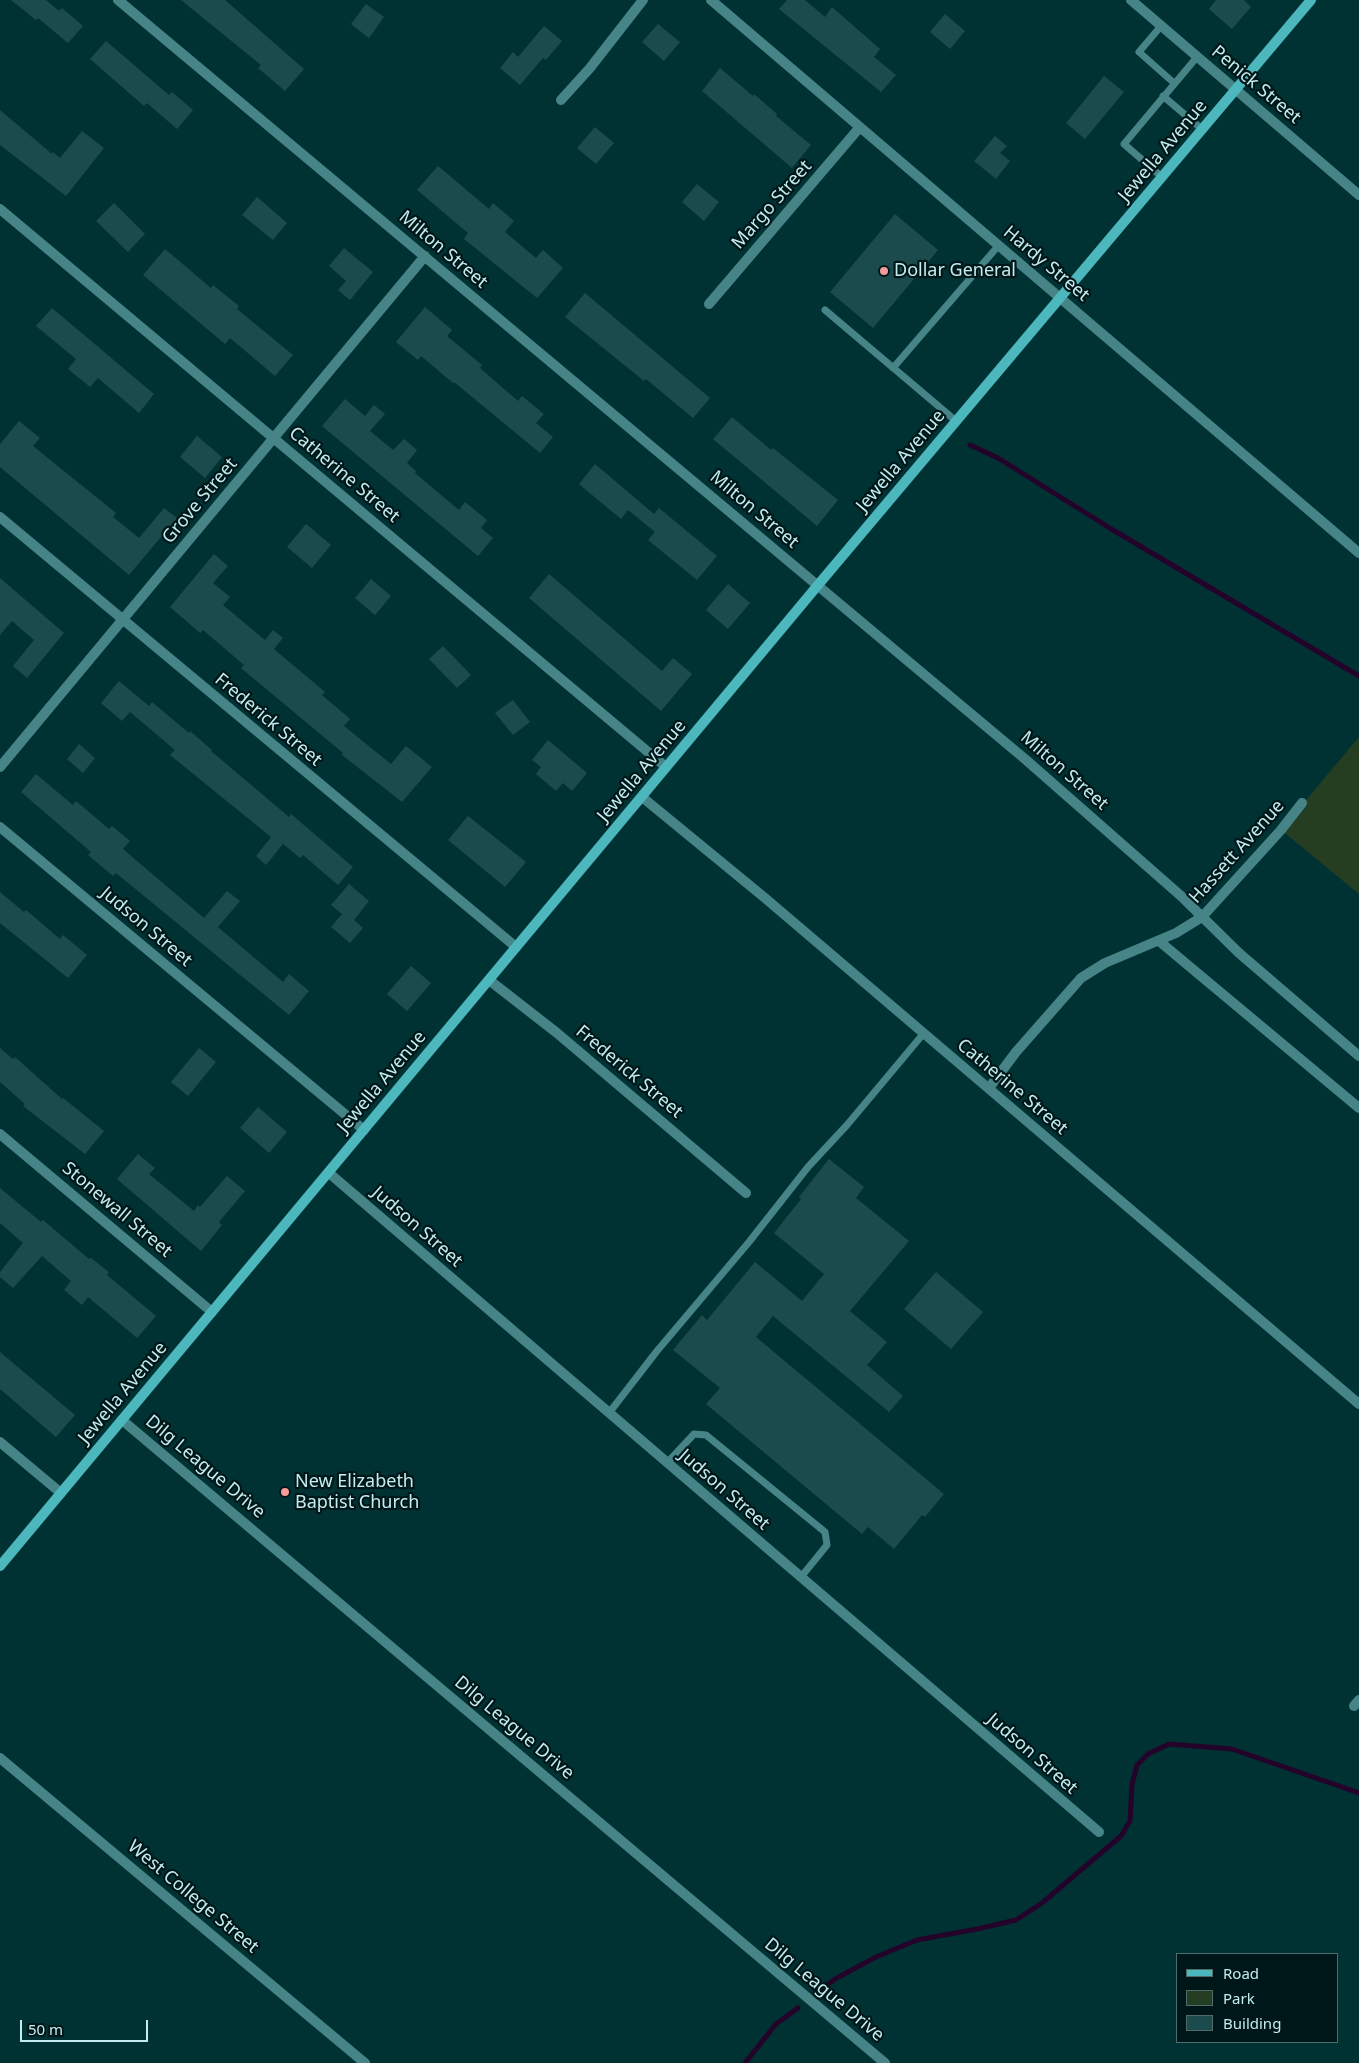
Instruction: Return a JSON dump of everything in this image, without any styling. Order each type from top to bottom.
[{"type":"main road","name":"Jewella Avenue","points":[[0,1566],[818,585],[1311,0]]},
{"type":"street","name":"Milton Street","points":[[118,0],[1025,759],[1202,917],[1239,953],[1359,1056]]},
{"type":"street","points":[[560,100],[590,68],[643,0]]},
{"type":"street","name":"Hardy Street","points":[[711,0],[1359,553]]},
{"type":"street","name":"Penick Street","points":[[1131,0],[1359,195]]},
{"type":"street","name":"Margo Street","points":[[708,304],[860,127]]},
{"type":"street","name":"Catherine Street","points":[[0,209],[666,767]]},
{"type":"street","name":"Grove Street","points":[[0,767],[425,256]]},
{"type":"street","name":"Frederick Street","points":[[0,517],[516,947]]},
{"type":"street","name":"Catherine Street","points":[[642,797],[765,898],[1359,1404]]},
{"type":"street","name":"Hassett Avenue","points":[[989,1088],[1016,1052],[1081,978],[1105,962],[1159,941],[1191,925],[1202,917],[1281,830],[1302,802]]},
{"type":"street","name":"Judson Street","points":[[0,826],[364,1130]]},
{"type":"street","points":[[1159,941],[1359,1108]]},
{"type":"street","name":"Frederick Street","points":[[489,980],[558,1033],[746,1192]]},
{"type":"street","name":"Stonewall Street","points":[[0,1134],[212,1312]]},
{"type":"street","name":"Judson Street","points":[[328,1172],[1099,1832]]},
{"type":"street","name":"Dilg League Drive","points":[[122,1420],[885,2063]]},
{"type":"street","points":[[0,1442],[61,1493]]},
{"type":"street","name":"West College Street","points":[[0,1758],[365,2063]]},
{"type":"lane","points":[[1161,26],[1139,52],[1174,83]]},
{"type":"lane","points":[[1162,177],[1124,144],[1197,57]]},
{"type":"lane","points":[[1163,96],[1202,130]]},
{"type":"lane","points":[[893,368],[999,245]]},
{"type":"lane","points":[[825,310],[956,421]]},
{"type":"lane","points":[[609,1413],[657,1351],[743,1249],[808,1167],[847,1125],[924,1033]]},
{"type":"lane","points":[[667,1463],[694,1434],[706,1435],[825,1532],[827,1546],[801,1577]]},
{"type":"green space","points":[[1359,737],[1359,894],[1281,830]]},
{"type":"building","points":[[11,0],[46,0],[59,11],[62,8],[83,26],[68,43],[38,18],[36,20]]},
{"type":"building","points":[[181,0],[225,0],[304,69],[285,91],[258,68],[261,65]]},
{"type":"building","points":[[787,0],[805,0],[825,17],[832,7],[880,49],[874,57],[896,75],[881,92],[779,9]]},
{"type":"building","points":[[1216,0],[1244,0],[1251,7],[1232,29],[1209,9]]},
{"type":"building","points":[[366,4],[384,17],[369,38],[351,24]]},
{"type":"building","points":[[945,14],[965,31],[950,49],[930,32]]},
{"type":"building","points":[[658,24],[680,42],[664,61],[642,42]]},
{"type":"building","points":[[544,26],[562,41],[546,60],[543,58],[520,85],[500,68],[513,52],[518,57]]},
{"type":"building","points":[[106,41],[169,95],[172,92],[193,110],[177,129],[147,103],[144,106],[90,59]]},
{"type":"building","points":[[720,68],[753,96],[754,94],[777,114],[776,116],[811,145],[792,168],[702,91]]},
{"type":"building","points":[[1104,76],[1124,92],[1085,139],[1066,123]]},
{"type":"building","points":[[0,110],[52,154],[53,152],[60,158],[82,131],[104,148],[66,196],[0,145]]},
{"type":"building","points":[[595,127],[614,143],[596,164],[577,148]]},
{"type":"building","points":[[995,136],[1007,146],[1000,153],[1010,161],[996,179],[974,161]]},
{"type":"building","points":[[438,166],[489,209],[493,203],[514,221],[505,232],[536,258],[543,250],[563,268],[537,298],[464,239],[468,233],[417,190]]},
{"type":"building","points":[[697,184],[719,202],[704,221],[682,202]]},
{"type":"building","points":[[257,197],[287,223],[273,240],[242,215]]},
{"type":"building","points":[[114,203],[145,234],[128,252],[96,221]]},
{"type":"building","name":"Dollar General","points":[[895,214],[938,250],[873,328],[830,292]]},
{"type":"building","points":[[344,248],[373,272],[350,300],[338,290],[346,281],[329,266]]},
{"type":"building","points":[[165,249],[211,288],[213,285],[239,306],[237,309],[293,355],[275,376],[230,338],[225,344],[143,275]]},
{"type":"building","points":[[585,293],[710,398],[693,418],[646,379],[644,381],[565,317]]},
{"type":"building","points":[[425,307],[452,330],[447,336],[482,365],[480,368],[518,401],[522,396],[544,414],[536,423],[553,437],[540,453],[421,356],[418,360],[396,342]]},
{"type":"building","points":[[52,308],[154,394],[139,413],[98,378],[90,387],[68,369],[76,359],[36,326]]},
{"type":"building","points":[[345,399],[365,416],[374,405],[385,414],[370,431],[393,450],[404,439],[417,450],[407,463],[416,471],[415,473],[459,510],[465,502],[487,520],[481,528],[493,538],[478,556],[322,426]]},
{"type":"building","points":[[732,417],[771,450],[773,448],[838,500],[817,526],[713,439]]},
{"type":"building","points":[[19,421],[40,438],[33,446],[116,513],[113,517],[139,538],[164,508],[177,518],[129,575],[0,467],[0,444]]},
{"type":"building","points":[[197,436],[222,457],[205,478],[180,457]]},
{"type":"building","points":[[595,464],[654,514],[659,508],[717,556],[697,580],[648,540],[655,532],[628,510],[621,519],[579,484]]},
{"type":"building","points":[[306,524],[331,545],[312,568],[287,547]]},
{"type":"building","points":[[214,554],[228,566],[213,583],[230,597],[223,605],[265,640],[273,630],[283,638],[274,649],[325,692],[322,695],[350,719],[344,726],[391,764],[406,746],[432,767],[402,802],[342,755],[343,753],[241,668],[244,665],[203,630],[200,633],[170,607]]},
{"type":"building","points":[[549,574],[662,671],[673,658],[692,674],[661,711],[529,598]]},
{"type":"building","points":[[0,578],[64,633],[27,678],[13,666],[34,640],[12,621],[0,635]]},
{"type":"building","points":[[371,579],[391,596],[375,615],[355,598]]},
{"type":"building","points":[[728,584],[750,603],[728,629],[706,610]]},
{"type":"building","points":[[443,646],[471,675],[457,688],[429,659]]},
{"type":"building","points":[[119,681],[149,706],[152,702],[189,733],[190,731],[289,817],[291,814],[353,867],[338,885],[303,855],[300,858],[283,844],[266,865],[256,856],[271,837],[170,755],[175,750],[130,712],[122,721],[101,703]]},
{"type":"building","points":[[513,700],[530,722],[513,735],[495,713]]},
{"type":"building","points":[[548,740],[587,773],[572,791],[563,783],[556,791],[536,774],[541,767],[532,760]]},
{"type":"building","points":[[79,744],[95,758],[83,773],[67,759]]},
{"type":"building","points":[[36,774],[73,805],[76,801],[109,829],[112,826],[130,841],[123,849],[204,918],[227,891],[240,901],[218,927],[283,982],[289,974],[309,991],[289,1015],[116,873],[113,876],[88,855],[91,852],[21,792]]},
{"type":"building","points":[[468,816],[526,862],[505,887],[448,840]]},
{"type":"building","points":[[349,884],[369,901],[354,920],[363,928],[350,943],[331,927],[342,914],[331,905]]},
{"type":"building","points":[[0,892],[24,912],[26,910],[60,939],[63,935],[87,955],[68,978],[0,923]]},
{"type":"building","points":[[411,966],[431,983],[407,1011],[387,994]]},
{"type":"building","points":[[0,1048],[13,1059],[15,1057],[62,1099],[104,1131],[85,1154],[23,1106],[25,1104],[0,1082]]},
{"type":"building","points":[[199,1048],[216,1062],[188,1096],[171,1082]]},
{"type":"building","points":[[258,1107],[287,1132],[269,1153],[240,1128]]},
{"type":"building","points":[[138,1154],[155,1168],[149,1174],[194,1211],[198,1205],[200,1207],[227,1176],[245,1191],[219,1222],[222,1225],[201,1251],[117,1179]]},
{"type":"building","points":[[829,1159],[864,1187],[856,1198],[909,1241],[850,1311],[887,1342],[867,1365],[903,1396],[889,1412],[773,1316],[756,1337],[944,1494],[925,1517],[922,1515],[894,1549],[868,1527],[862,1534],[706,1404],[720,1388],[673,1350],[702,1315],[707,1320],[755,1262],[802,1301],[824,1274],[774,1233]]},
{"type":"building","points":[[0,1188],[41,1222],[43,1220],[89,1259],[91,1258],[109,1272],[107,1275],[156,1316],[137,1338],[88,1297],[82,1305],[64,1290],[71,1281],[42,1256],[13,1288],[0,1277],[0,1272],[23,1243],[0,1223]]},
{"type":"building","points":[[936,1272],[983,1312],[951,1349],[904,1309]]},
{"type":"building","points":[[0,1352],[75,1415],[56,1437],[0,1389]]},
{"type":"waterway","points":[[970,445],[998,458],[1113,530],[1359,676]]},
{"type":"waterway","points":[[820,1990],[835,1979],[876,1957],[917,1940],[1016,1920],[1042,1903],[1121,1836],[1130,1821],[1132,1784],[1137,1765],[1148,1754],[1169,1744],[1232,1749],[1359,1793]]},
{"type":"waterway","points":[[745,2063],[776,2024],[798,2008]]},
{"type":"place","name":"Dollar General","points":[[884,271]]},
{"type":"place","name":"New Elizabeth Baptist Church","points":[[285,1492]]}]
